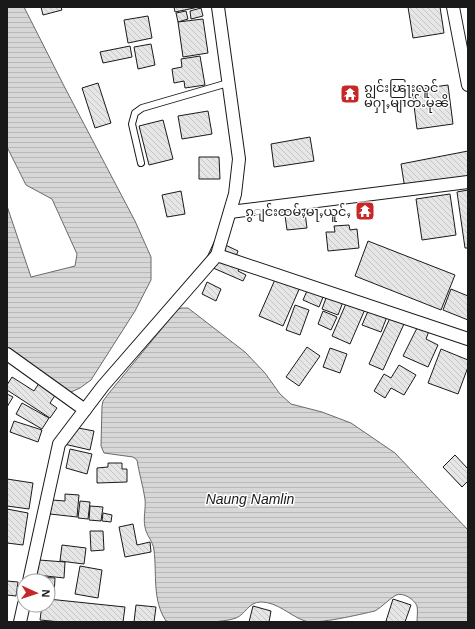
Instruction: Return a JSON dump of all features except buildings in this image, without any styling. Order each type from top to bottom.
[{"type":"street","points":[[31,573],[59,444],[103,386],[217,255],[235,194],[239,159],[218,7]]},
{"type":"street","points":[[453,7],[468,85]]},
{"type":"street","points":[[230,212],[468,182]]},
{"type":"street","points":[[217,255],[468,339]]},
{"type":"street","points":[[7,354],[85,410]]},
{"type":"lane","points":[[141,163],[132,124],[135,112],[142,108],[228,83]]},
{"type":"water","points":[[7,7],[24,7],[135,221],[151,257],[151,280],[135,311],[91,380],[80,388],[71,392],[62,391],[7,349],[7,206],[31,277],[75,266],[77,254],[52,199],[26,185],[7,147]]},
{"type":"water","name":"Naung Namlin","points":[[188,308],[245,352],[265,373],[280,394],[291,404],[322,412],[351,423],[395,453],[468,530],[468,622],[417,622],[416,603],[402,594],[396,595],[375,611],[319,622],[305,621],[273,604],[261,602],[253,604],[239,616],[230,620],[201,622],[166,621],[157,596],[154,550],[145,527],[145,499],[137,460],[133,457],[104,453],[101,446],[102,406],[103,401],[109,393],[178,309]]},
{"type":"place","name":"ၵျွင်းၽြႃးလူင် မႁႃႇမျၢတ်ႉမုၼိ","points":[[350,94]]},
{"type":"place","name":"ၵွျင်းထမ်ႇမႃႇယူင်ႇ","points":[[365,211]]}]
